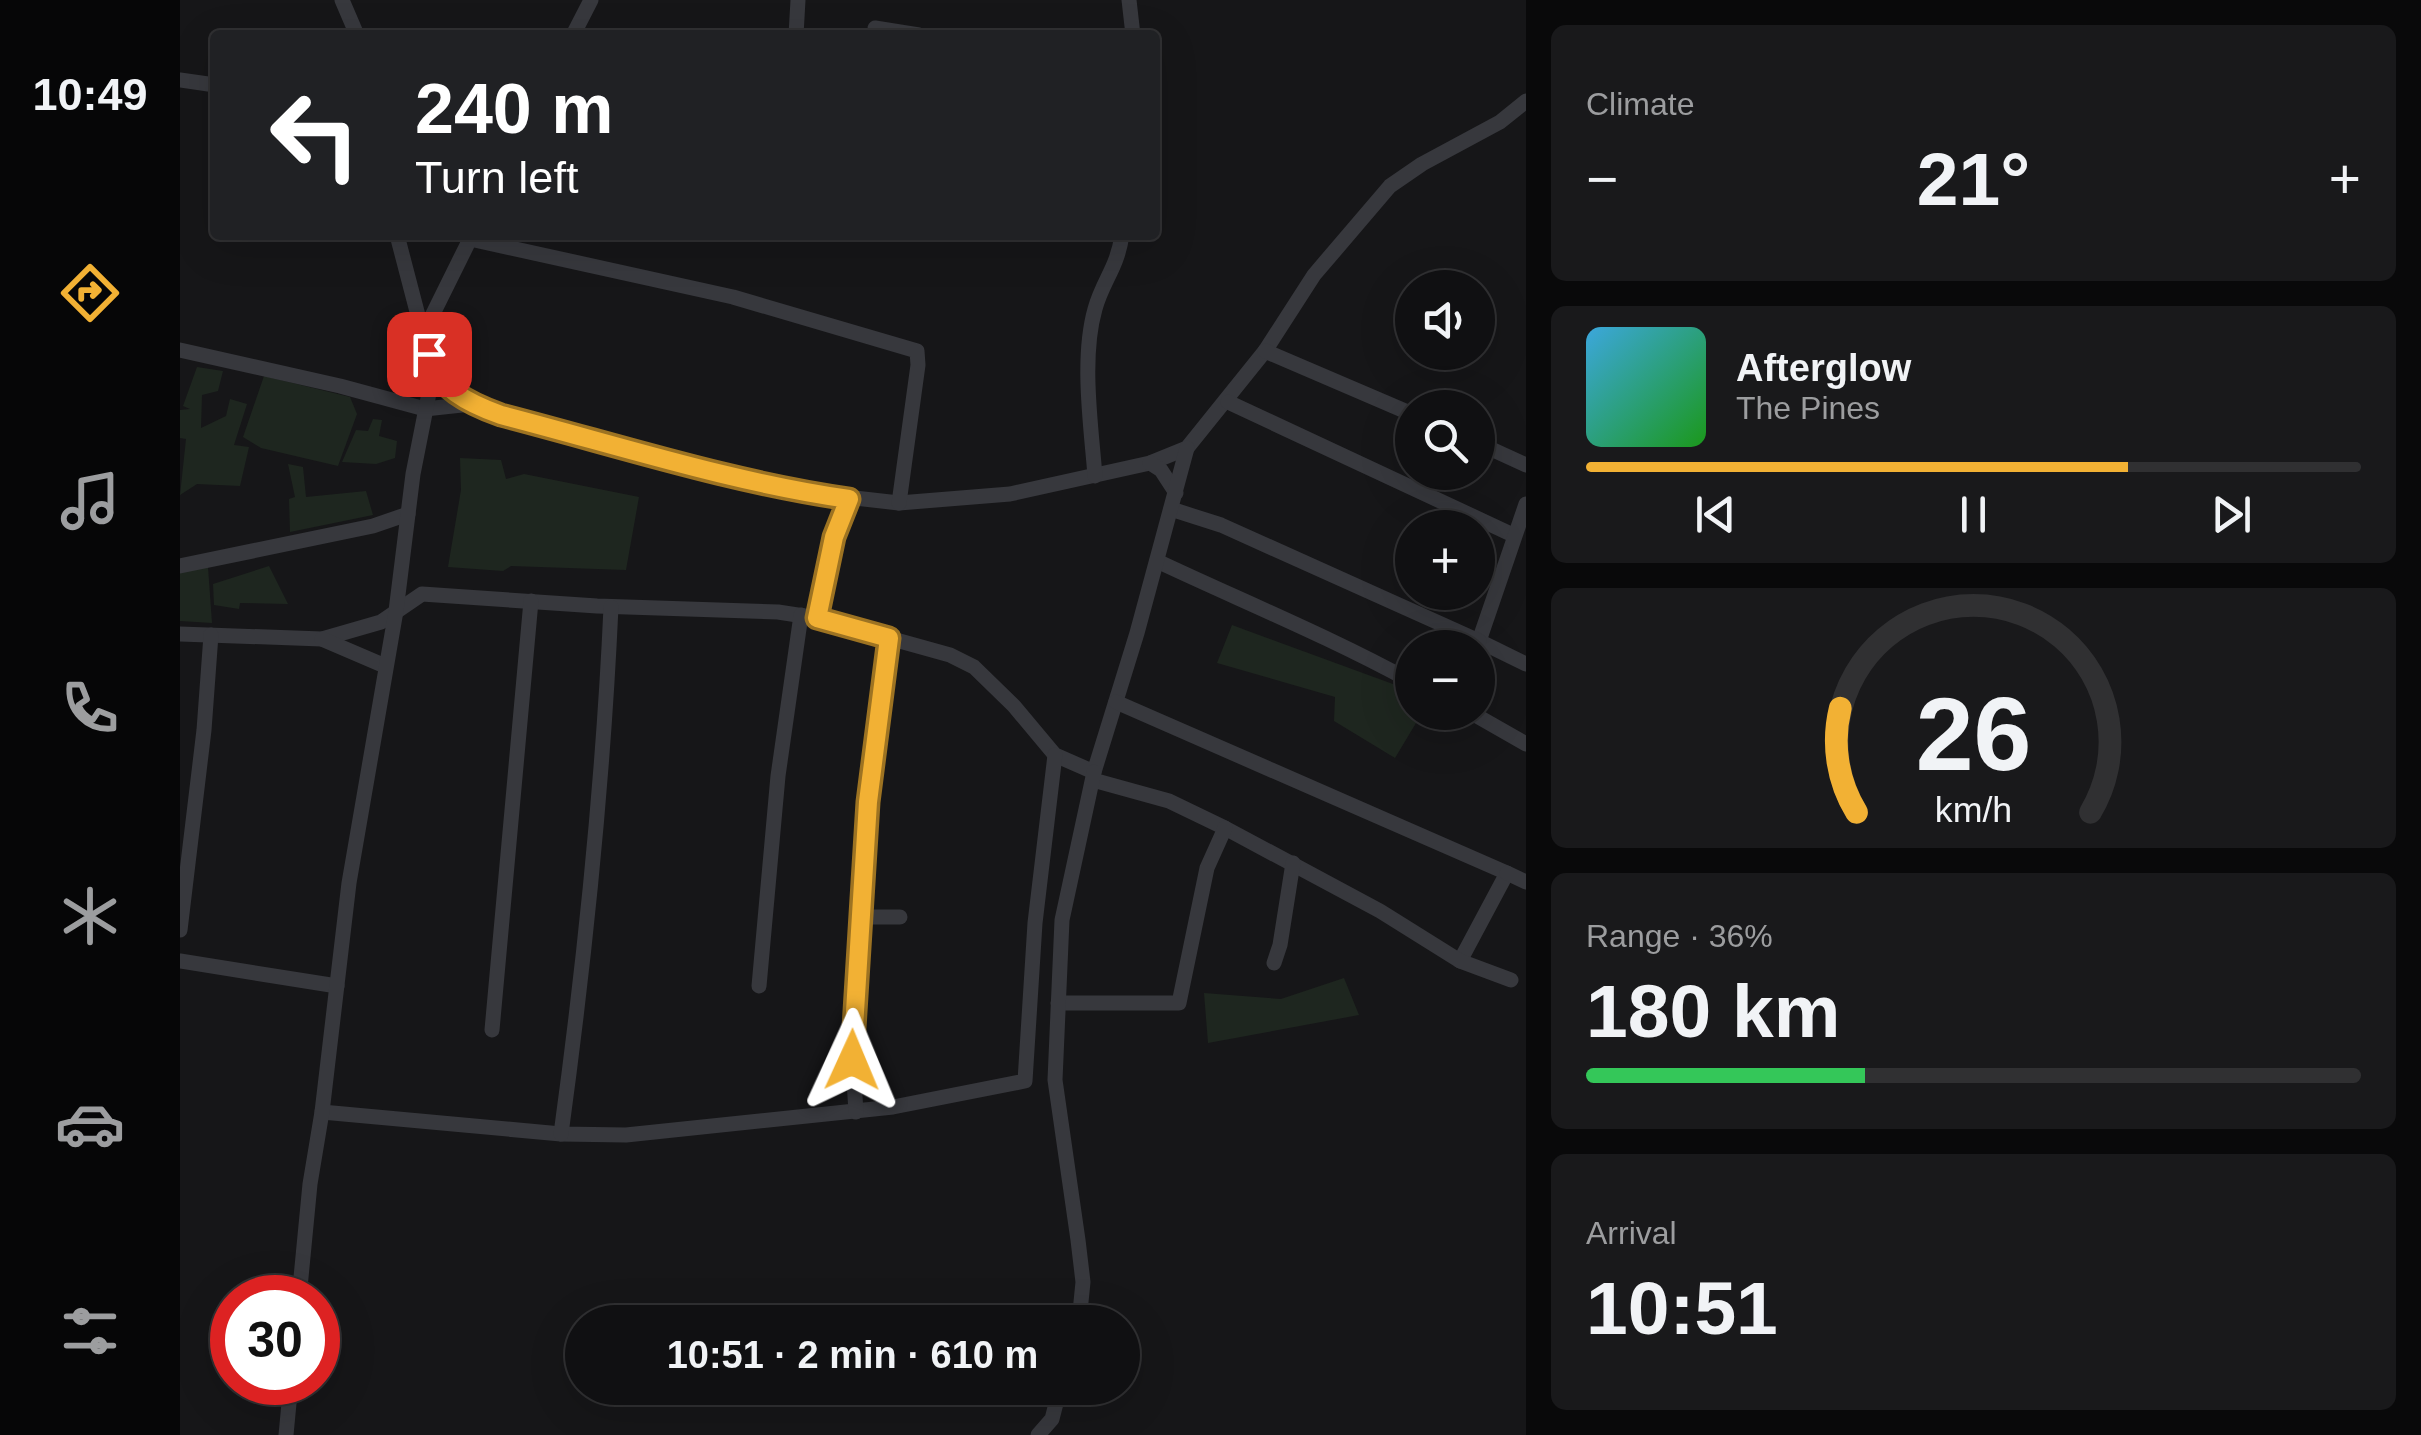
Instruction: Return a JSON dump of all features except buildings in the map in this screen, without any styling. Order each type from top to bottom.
[{"type":"street","points":[[342,0],[355,30]]},
{"type":"street","points":[[576,30],[592,0]]},
{"type":"street","points":[[796,30],[798,0]]},
{"type":"street","points":[[1129,0],[1132,30]]},
{"type":"street","points":[[875,28],[888,30]]},
{"type":"street","points":[[180,80],[210,84]]},
{"type":"street","points":[[180,350],[425,409],[471,404],[716,475],[784,490],[899,503],[1010,494],[1150,463],[1187,448],[1228,402],[1314,275],[1390,186],[1500,122],[1526,101]]},
{"type":"street","points":[[301,1275],[350,883],[433,373],[399,240]]},
{"type":"street","points":[[424,332],[470,240]]},
{"type":"street","points":[[484,240],[733,296],[916,351],[918,366],[899,503]]},
{"type":"street","points":[[1094,476],[1088,351],[1095,308],[1119,260],[1121,240]]},
{"type":"street","points":[[1265,351],[1395,407]]},
{"type":"street","points":[[433,373],[471,404]]},
{"type":"street","points":[[1228,402],[1513,535]]},
{"type":"street","points":[[1080,1305],[1078,1240],[1055,1080],[1062,920],[1093,776],[1187,448]]},
{"type":"street","points":[[1495,450],[1525,463]]},
{"type":"street","points":[[1150,463],[1161,470],[1174,501],[1455,630]]},
{"type":"street","points":[[759,986],[778,776],[809,617],[849,499]]},
{"type":"street","points":[[1483,630],[1526,504]]},
{"type":"street","points":[[180,566],[373,526],[408,514]]},
{"type":"street","points":[[1156,561],[1395,672]]},
{"type":"street","points":[[401,576],[422,594]]},
{"type":"street","points":[[180,634],[322,639],[380,622],[422,594],[747,610],[809,617],[950,655],[974,667],[1004,695],[1055,756],[1093,776],[1169,801],[1225,828],[1380,911],[1460,961],[1511,980]]},
{"type":"street","points":[[492,1030],[531,601]]},
{"type":"street","points":[[561,1134],[588,929],[605,734],[611,606]]},
{"type":"street","points":[[180,930],[211,636]]},
{"type":"street","points":[[856,1112],[851,1032],[868,802],[889,638]]},
{"type":"street","points":[[322,639],[385,666]]},
{"type":"street","points":[[1495,649],[1526,664]]},
{"type":"street","points":[[1116,702],[1526,882]]},
{"type":"street","points":[[1495,726],[1526,744]]},
{"type":"street","points":[[1025,1081],[1035,922],[1055,756]]},
{"type":"street","points":[[1058,1003],[1179,1002],[1207,868],[1225,828]]},
{"type":"street","points":[[1274,963],[1293,864]]},
{"type":"street","points":[[1460,961],[1506,873]]},
{"type":"street","points":[[860,917],[900,916]]},
{"type":"street","points":[[180,961],[337,986]]},
{"type":"street","points":[[322,1112],[561,1134],[626,1135],[856,1112],[1025,1081],[1055,1080]]},
{"type":"street","points":[[286,1435],[289,1405]]},
{"type":"street","points":[[1038,1435],[1054,1427]]},
{"type":"shaded area","points":[[197,367],[223,371],[218,391],[202,395],[201,428],[226,416],[230,399],[247,404],[234,445],[249,447],[240,486],[197,484],[180,495],[186,439],[180,438],[180,410],[190,409],[183,406]]},
{"type":"shaded area","points":[[264,376],[350,397],[357,414],[338,466],[261,448],[243,437]]},
{"type":"shaded area","points":[[373,419],[382,420],[379,436],[397,441],[395,458],[376,464],[342,462],[356,430],[368,431]]},
{"type":"shaded area","points":[[460,458],[501,460],[506,479],[524,474],[639,497],[626,570],[511,566],[503,571],[448,567],[461,490]]},
{"type":"shaded area","points":[[288,464],[303,467],[306,497],[366,491],[373,515],[290,532],[289,499],[295,497]]},
{"type":"shaded area","points":[[269,566],[288,604],[240,603],[239,609],[214,605],[213,584]]},
{"type":"shaded area","points":[[208,567],[212,623],[180,621],[180,571]]},
{"type":"shaded area","points":[[1232,625],[1395,685],[1395,730],[1412,730],[1395,758],[1334,721],[1335,697],[1217,663]]},
{"type":"shaded area","points":[[1344,978],[1359,1015],[1208,1043],[1204,993],[1281,999]]},
{"type":"route","points":[[429,354],[433,373],[471,404],[501,415],[716,475],[849,499],[834,537],[817,618],[889,638],[868,802],[852,1060]]}]
